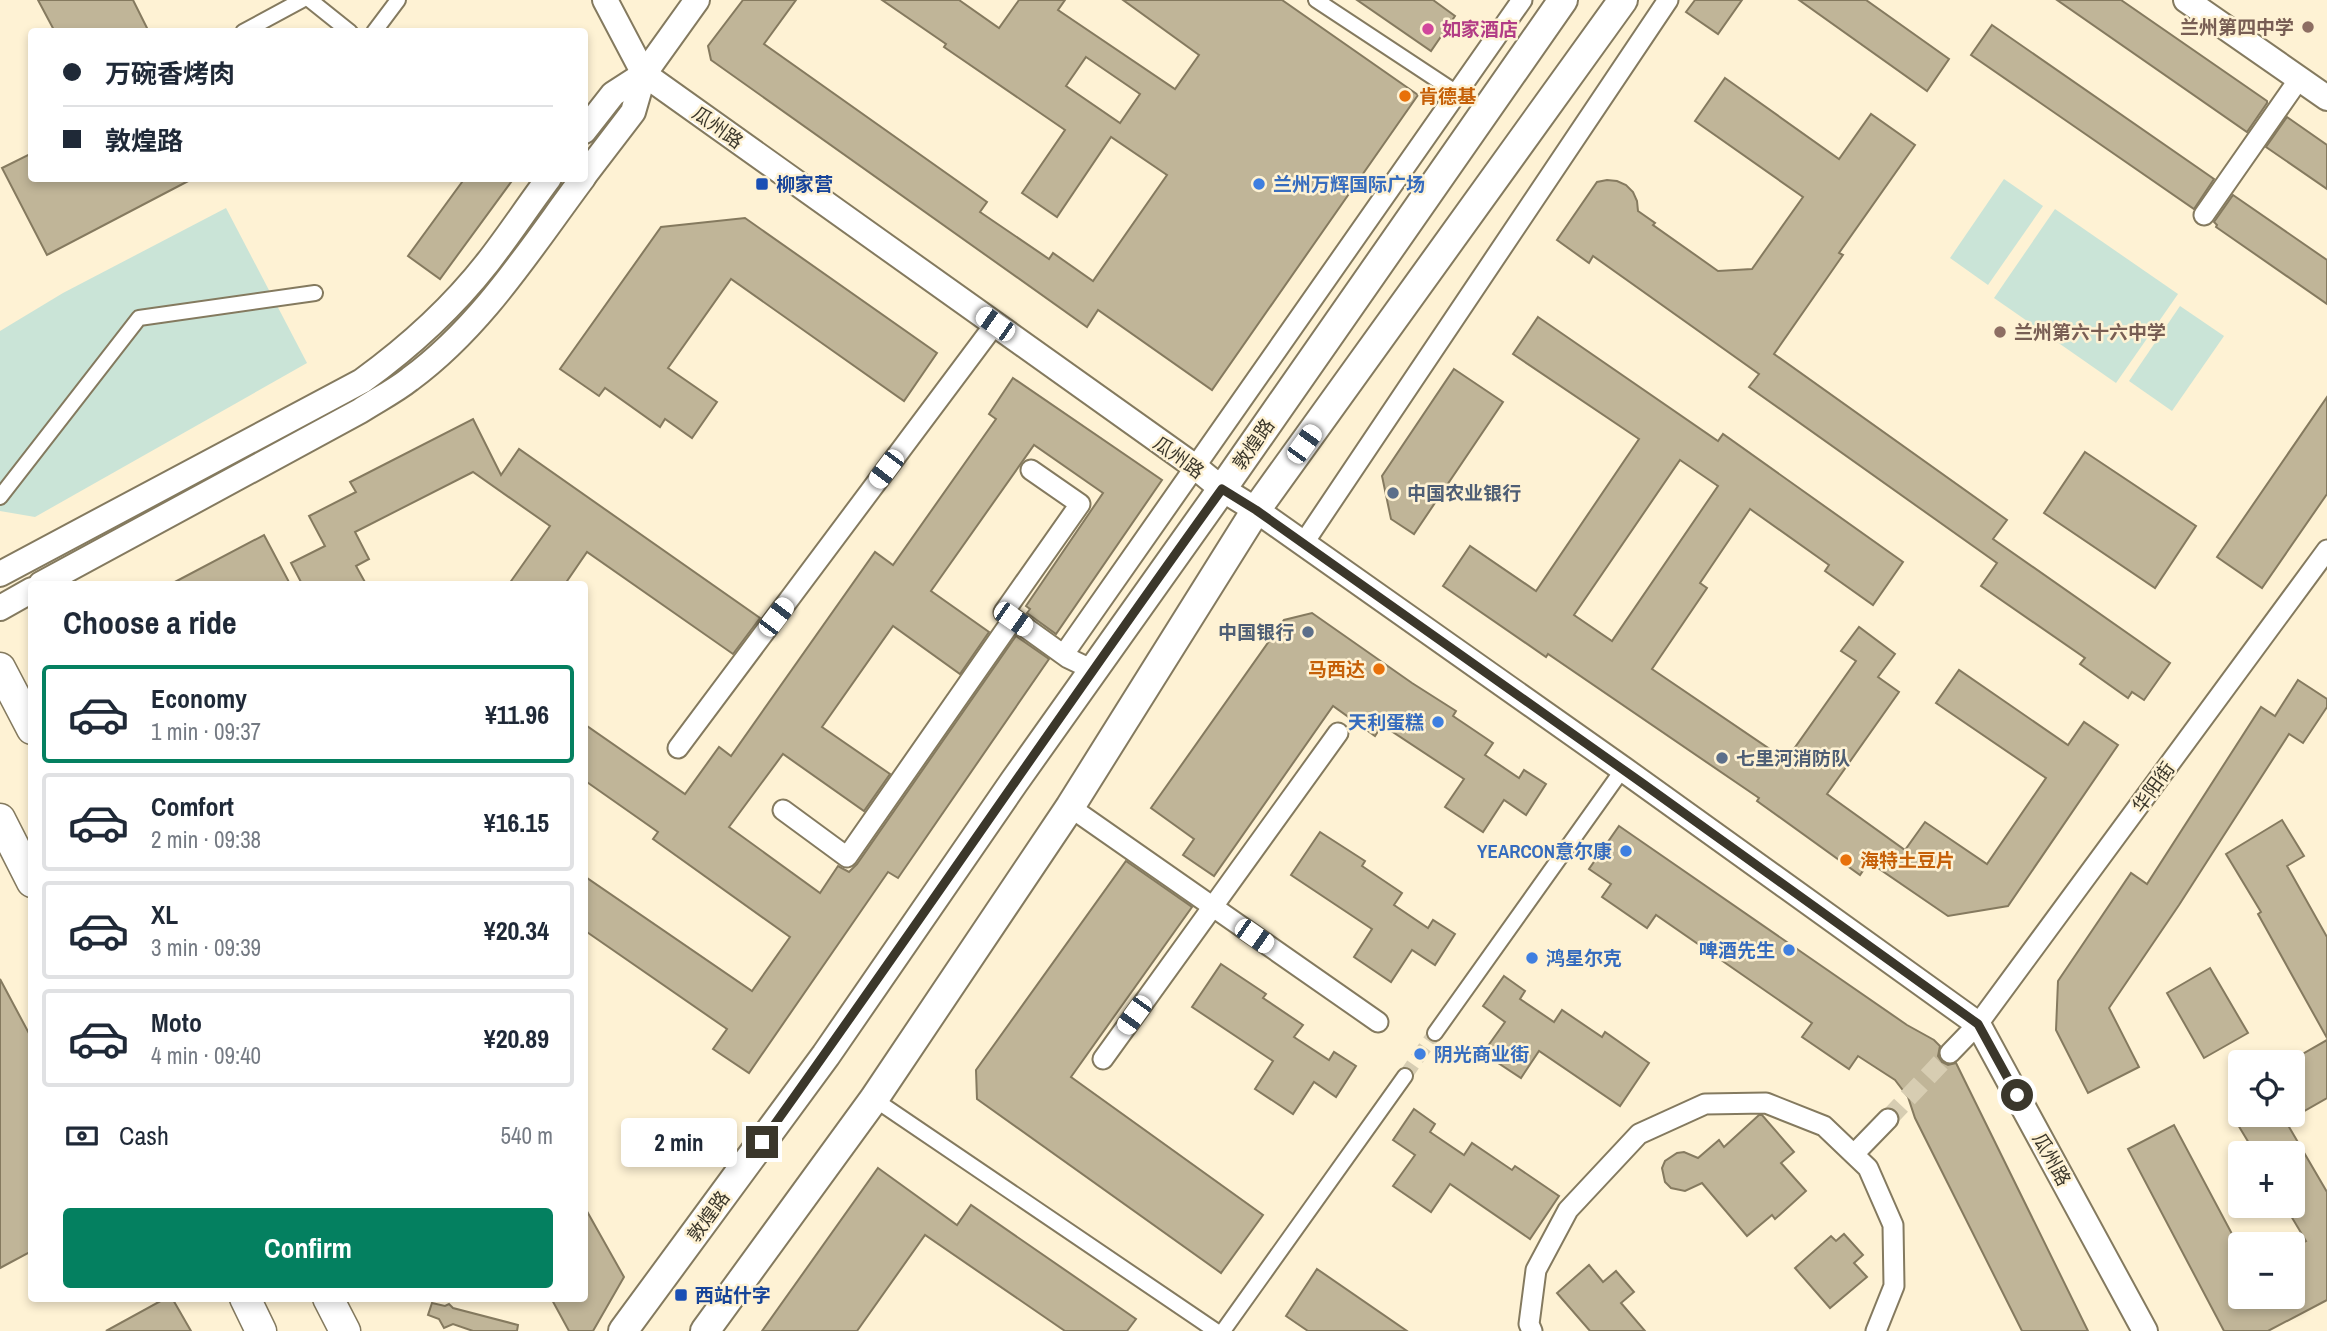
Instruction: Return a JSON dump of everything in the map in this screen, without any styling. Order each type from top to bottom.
[{"type":"main road","name":"敦煌路","points":[[623,1331],[826,1055],[1563,0]]},
{"type":"main road","points":[[705,1331],[874,1099],[1070,807],[1256,510],[1623,0]]},
{"type":"main road","points":[[0,668],[28,721]]},
{"type":"main road","points":[[0,819],[28,874]]},
{"type":"main road","points":[[247,1302],[261,1331]]},
{"type":"main road","points":[[330,1302],[345,1331]]},
{"type":"street","points":[[250,28],[302,0]]},
{"type":"street","points":[[310,0],[345,28]]},
{"type":"street","points":[[377,28],[398,0]]},
{"type":"street","name":"瓜州路","points":[[605,0],[644,74],[1194,466],[1222,489],[1256,510],[1623,769],[1978,1024],[2145,1331]]},
{"type":"street","points":[[588,172],[633,112],[644,74],[697,0]]},
{"type":"street","points":[[1316,0],[1457,93]]},
{"type":"street","points":[[1064,654],[1522,0]]},
{"type":"street","points":[[1303,544],[1668,0]]},
{"type":"street","points":[[2186,0],[2327,98]]},
{"type":"street","points":[[588,126],[613,94],[644,74]]},
{"type":"street","points":[[2204,215],[2300,79]]},
{"type":"street","points":[[0,574],[362,381],[440,317],[487,263],[546,182]]},
{"type":"street","points":[[47,581],[360,411],[411,379],[459,336],[509,280],[580,182]]},
{"type":"street","points":[[0,497],[139,318],[315,293]]},
{"type":"street","points":[[678,748],[995,324]]},
{"type":"street","points":[[1031,470],[1080,504],[1004,612],[1064,654],[1093,670]]},
{"type":"street","name":"华阳街","points":[[1950,1053],[1978,1024],[2327,550]]},
{"type":"street","points":[[0,608],[28,592]]},
{"type":"street","points":[[783,810],[847,857],[1013,619]]},
{"type":"street","points":[[1103,1059],[1338,733]]},
{"type":"street","points":[[1435,1034],[1623,769]]},
{"type":"street","points":[[1070,807],[1378,1023]]},
{"type":"street","points":[[1223,1331],[1405,1076]]},
{"type":"street","points":[[874,1099],[1216,1331]]},
{"type":"street","points":[[1532,1331],[1529,1324],[1536,1270],[1568,1210],[1639,1134],[1705,1104],[1766,1103],[1824,1126],[1868,1168],[1893,1225],[1894,1286],[1876,1331]]},
{"type":"street","points":[[1853,1154],[1888,1119]]},
{"type":"green space","points":[[2004,179],[2043,206],[1988,285],[1950,258]]},
{"type":"green space","points":[[226,208],[307,363],[35,517],[0,511],[0,331],[63,293]]},
{"type":"green space","points":[[2055,209],[2178,294],[2116,383],[1994,298]]},
{"type":"green space","points":[[2180,306],[2224,336],[2172,411],[2129,381]]},
{"type":"building","points":[[38,0],[133,0],[147,28],[53,28]]},
{"type":"building","points":[[743,0],[796,0],[764,44],[987,202],[980,212],[1049,259],[1053,253],[1093,281],[1167,175],[1111,137],[1057,217],[1022,193],[1065,130],[944,47],[946,44],[882,0],[959,0],[999,28],[1019,0],[1065,0],[1058,10],[1175,89],[1199,55],[1123,0],[1282,0],[1418,95],[1212,390],[1098,310],[1087,327],[711,60],[708,46]],"holes":[[[1086,57],[1140,94],[1120,123],[1066,86]]]},
{"type":"building","points":[[1357,0],[1433,0],[1455,16],[1431,51]]},
{"type":"building","points":[[1695,0],[1742,0],[1718,34],[1686,12]]},
{"type":"building","points":[[1799,0],[1866,0],[1949,59],[1927,91]]},
{"type":"building","points":[[2057,0],[2121,0],[2267,103],[2247,132]]},
{"type":"building","points":[[1992,25],[2214,179],[2194,209],[1971,55]]},
{"type":"building","points":[[1725,78],[1839,159],[1871,114],[1915,145],[1839,253],[1843,255],[1774,354],[2007,520],[1993,539],[2170,663],[2144,700],[2132,692],[2128,698],[2080,664],[2085,658],[1981,586],[1997,563],[1749,387],[1759,374],[1593,256],[1589,263],[1557,240],[1597,182],[1617,181],[1633,192],[1638,211],[1655,223],[1653,225],[1718,271],[1752,269],[1803,197],[1695,121]]},
{"type":"building","points":[[2287,117],[2327,145],[2327,189],[2266,147]]},
{"type":"building","points":[[28,155],[28,182],[186,182],[47,255],[2,168]]},
{"type":"building","points":[[462,182],[511,182],[440,279],[408,256]]},
{"type":"building","points":[[2233,195],[2327,260],[2327,304],[2216,227],[2214,222]]},
{"type":"building","points":[[745,218],[937,353],[904,401],[731,279],[668,368],[717,402],[692,438],[665,419],[660,427],[605,388],[599,396],[560,369],[661,227]]},
{"type":"building","points":[[1538,317],[1718,441],[1723,434],[1903,562],[1873,605],[1825,571],[1829,565],[1750,509],[1700,583],[1707,588],[1652,669],[1786,760],[1856,661],[1841,651],[1859,627],[1895,654],[1878,677],[1899,692],[1827,794],[1905,850],[1925,822],[1987,864],[2046,778],[1936,703],[1959,670],[2068,745],[2084,722],[2118,745],[2008,906],[1948,916],[1869,862],[1860,875],[1757,801],[1759,798],[1443,586],[1470,546],[1536,591],[1639,439],[1513,354]],"holes":[[[1680,460],[1718,486],[1612,641],[1574,615]]]},
{"type":"building","points":[[1454,369],[1503,402],[1414,534],[1391,519],[1382,476]]},
{"type":"building","points":[[1013,378],[1162,480],[1056,634],[1027,613],[1030,609],[1026,606],[1103,493],[1034,445],[931,591],[989,632],[960,674],[893,626],[822,727],[890,774],[864,811],[783,754],[729,827],[820,893],[838,866],[849,872],[857,864],[1016,636],[1049,659],[898,878],[888,872],[749,1073],[713,1049],[727,1029],[588,933],[588,879],[752,991],[790,937],[653,839],[658,832],[588,783],[588,727],[685,794],[719,747],[731,756],[875,552],[893,565],[996,419],[989,414]]},
{"type":"building","points":[[2327,397],[2327,494],[2262,588],[2217,557]]},
{"type":"building","points":[[473,419],[501,475],[519,449],[760,618],[733,654],[587,552],[567,581],[511,581],[550,526],[473,472],[355,532],[369,559],[356,566],[364,581],[300,581],[291,563],[325,546],[309,516],[356,492],[350,482]]},
{"type":"building","points":[[2085,452],[2196,526],[2155,588],[2044,513]]},
{"type":"building","points":[[264,535],[288,581],[177,581]]},
{"type":"building","points":[[1312,613],[1456,711],[1453,716],[1493,743],[1485,755],[1519,778],[1524,770],[1546,784],[1526,815],[1504,800],[1483,832],[1445,807],[1464,779],[1382,725],[1375,736],[1333,706],[1214,876],[1183,855],[1194,839],[1151,808],[1284,620]]},
{"type":"building","points":[[2298,680],[2327,699],[2327,707],[2303,743],[2289,734],[2109,1008],[2139,1067],[2088,1093],[2056,1030],[2058,981],[2131,873],[2147,884],[2261,707],[2275,716]]},
{"type":"building","points":[[2282,820],[2304,856],[2287,866],[2327,937],[2327,1038],[2258,914],[2261,912],[2226,854]]},
{"type":"building","points":[[1619,826],[1907,1025],[1934,1040],[1940,1046],[1938,1056],[1942,1062],[1948,1065],[1956,1063],[2088,1331],[2022,1331],[1915,1118],[1908,1097],[1895,1080],[1858,1056],[1849,1069],[1802,1037],[1812,1023],[1656,915],[1647,928],[1602,897],[1611,884],[1589,869]]},
{"type":"building","points":[[1320,832],[1365,861],[1362,866],[1402,893],[1394,905],[1428,928],[1433,920],[1455,934],[1435,965],[1412,950],[1391,982],[1354,957],[1372,929],[1291,875]]},
{"type":"building","points":[[1126,861],[1192,907],[1071,1077],[1263,1215],[1221,1273],[977,1099],[976,1070]]},
{"type":"building","points":[[1221,964],[1266,994],[1263,998],[1303,1025],[1294,1037],[1329,1060],[1334,1052],[1356,1066],[1336,1097],[1314,1082],[1293,1114],[1255,1089],[1273,1061],[1192,1007]]},
{"type":"building","points":[[2210,968],[2248,1033],[2204,1058],[2167,993]]},
{"type":"building","points":[[1504,976],[1525,991],[1520,999],[1554,1022],[1562,1010],[1602,1037],[1605,1032],[1649,1063],[1620,1106],[1539,1051],[1521,1078],[1483,1053],[1505,1022],[1483,1006]]},
{"type":"building","points":[[0,979],[28,1032],[28,1253],[0,1268]]},
{"type":"building","points":[[2327,1040],[2327,1098],[2305,1111],[2305,1053]]},
{"type":"building","points":[[1414,1109],[1435,1124],[1430,1132],[1464,1155],[1472,1143],[1512,1170],[1515,1166],[1559,1196],[1530,1239],[1450,1184],[1431,1212],[1393,1186],[1415,1155],[1393,1140]]},
{"type":"building","points":[[1762,1115],[1794,1152],[1781,1163],[1806,1191],[1775,1219],[1772,1215],[1747,1236],[1702,1183],[1685,1191],[1671,1188],[1665,1182],[1662,1168],[1665,1161],[1677,1153],[1684,1152],[1698,1158],[1719,1140],[1724,1147]]},
{"type":"building","points":[[2174,1125],[2231,1232],[2228,1232],[2228,1309],[2305,1309],[2306,1241],[2305,1232],[2301,1232],[2292,1218],[2305,1218],[2305,1154],[2327,1192],[2327,1300],[2268,1331],[2224,1331],[2128,1149]]},
{"type":"building","points":[[2239,1127],[2289,1127],[2297,1141],[2248,1141]]},
{"type":"building","points":[[878,1168],[957,1225],[971,1205],[1136,1319],[1127,1331],[1065,1331],[925,1235],[857,1331],[762,1331]]},
{"type":"building","points":[[588,1213],[624,1277],[593,1331],[569,1331],[553,1302],[588,1302]]},
{"type":"building","points":[[1844,1234],[1863,1255],[1854,1263],[1867,1277],[1830,1308],[1795,1268],[1831,1236],[1836,1241]]},
{"type":"building","points":[[1589,1265],[1603,1282],[1616,1271],[1634,1292],[1621,1303],[1645,1331],[1590,1331],[1557,1293]]},
{"type":"building","points":[[1317,1269],[1407,1331],[1308,1331],[1286,1316]]},
{"type":"building","points":[[159,1302],[174,1302],[191,1331],[106,1331]]},
{"type":"building","points":[[432,1303],[445,1306],[449,1304],[453,1308],[518,1325],[517,1331],[473,1331],[453,1324],[444,1328],[439,1319],[428,1315]]},
{"type":"tunnel","points":[[1405,1076],[1435,1033]]},
{"type":"tunnel","points":[[1888,1119],[1950,1053]]},
{"type":"place","name":"兰州第四中学","points":[[2308,27]]},
{"type":"place","name":"如家酒店","points":[[1428,29]]},
{"type":"place","name":"肯德基","points":[[1405,96]]},
{"type":"place","name":"柳家营","points":[[762,184]]},
{"type":"place","name":"兰州万辉国际广场","points":[[1259,184]]},
{"type":"place","name":"兰州第六十六中学","points":[[2000,332]]},
{"type":"place","name":"中国农业银行","points":[[1393,493]]},
{"type":"place","name":"中国银行","points":[[1308,632]]},
{"type":"place","name":"马西达","points":[[1379,669]]},
{"type":"place","name":"天利蛋糕","points":[[1438,722]]},
{"type":"place","name":"七里河消防队","points":[[1722,758]]},
{"type":"place","name":"YEARCON意尔康","points":[[1626,851]]},
{"type":"place","name":"海特土豆片","points":[[1846,860]]},
{"type":"place","name":"啤酒先生","points":[[1789,950]]},
{"type":"place","name":"鸿星尔克","points":[[1532,958]]},
{"type":"place","name":"阴光商业街","points":[[1420,1054]]},
{"type":"place","name":"西站什字","points":[[681,1295]]},
{"type":"route","points":[[762,1142],[826,1055],[1014,782],[1222,489],[1256,510],[1623,769],[1978,1024],[2017,1095]]}]
